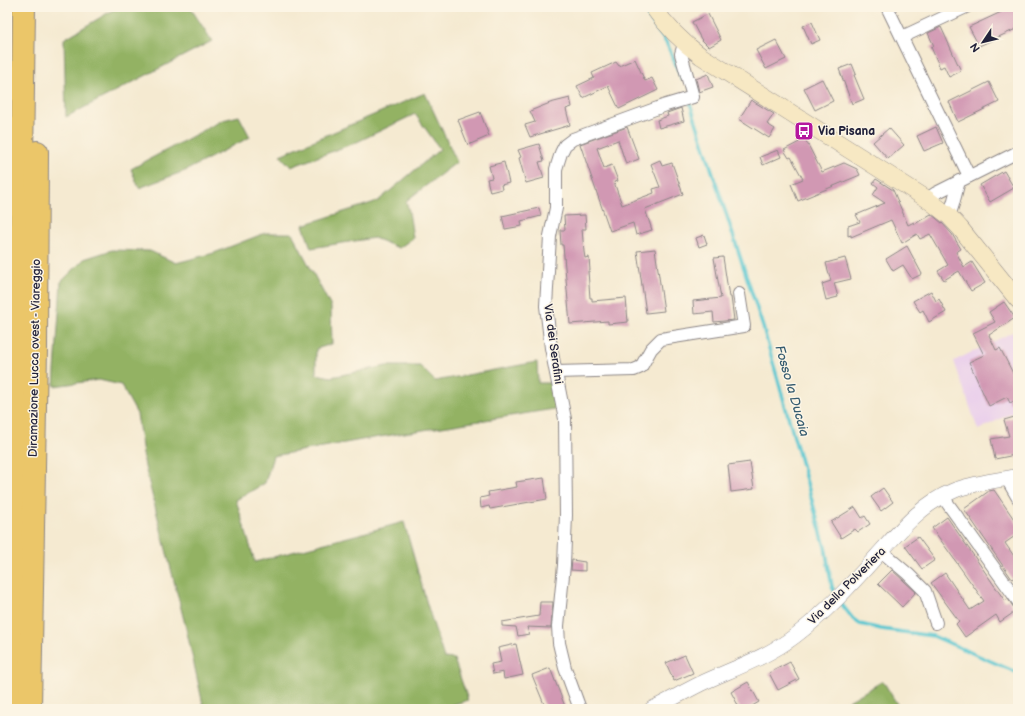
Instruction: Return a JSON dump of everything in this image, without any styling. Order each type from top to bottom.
[{"type":"highway","name":"Diramazione Lucca ovest - Viareggio","points":[[14,709],[24,7]]},
{"type":"highway","name":"Diramazione Lucca ovest - Viareggio","points":[[30,709],[36,347],[38,7]]},
{"type":"main road","points":[[653,7],[684,44],[927,199],[949,216],[1018,300]]},
{"type":"street","points":[[887,7],[902,37],[964,179],[949,216]]},
{"type":"street","points":[[902,37],[966,7]]},
{"type":"street","name":"Via dei Serafini","points":[[580,709],[565,668],[558,626],[564,565],[566,507],[565,419],[551,348],[546,306],[550,236],[556,208],[556,169],[565,145],[573,139],[688,99],[681,54],[684,44]]},
{"type":"street","points":[[927,199],[1018,152]]},
{"type":"street","points":[[556,372],[634,370],[641,367],[651,350],[661,339],[744,326],[739,294]]},
{"type":"street","points":[[1012,478],[1018,498]]},
{"type":"street","name":"Via della Polveriera","points":[[652,709],[701,684],[756,660],[781,646],[814,622],[912,519],[928,505],[953,491],[1012,478]]},
{"type":"street","points":[[943,497],[1018,601]]},
{"type":"street","points":[[882,551],[925,591],[936,623]]},
{"type":"shaded area","points":[[1015,331],[1018,338],[1018,410],[978,430],[954,361]]},
{"type":"green space","points":[[118,7],[190,7],[212,41],[66,117],[64,39]]},
{"type":"green space","points":[[425,93],[457,162],[406,201],[413,238],[399,248],[374,238],[311,248],[303,225],[378,201],[440,149],[415,114],[357,142],[291,167],[280,155]]},
{"type":"green space","points":[[239,116],[250,137],[185,171],[139,188],[131,169],[223,120]]},
{"type":"green space","points":[[265,233],[292,233],[331,307],[332,344],[316,349],[316,374],[331,377],[386,366],[420,366],[435,381],[537,362],[538,383],[556,383],[560,408],[367,439],[273,456],[265,483],[236,500],[255,562],[404,522],[444,658],[454,659],[468,700],[439,709],[204,709],[186,628],[145,467],[137,414],[121,385],[99,380],[54,386],[61,282],[84,259],[112,250],[150,251],[176,263],[214,253]]},
{"type":"green space","points":[[883,681],[900,709],[835,709]]},
{"type":"building","points":[[1012,7],[1018,7],[1018,28],[979,46],[969,27]]},
{"type":"building","points":[[708,14],[721,40],[709,47],[701,39],[692,22]]},
{"type":"building","points":[[812,22],[820,40],[811,44],[803,26]]},
{"type":"building","points":[[941,27],[961,71],[949,77],[944,66],[940,68],[931,47],[934,46],[928,33]]},
{"type":"building","points":[[776,40],[786,59],[766,69],[756,50]]},
{"type":"building","points":[[635,59],[645,81],[652,78],[658,90],[619,109],[608,86],[583,98],[577,86],[594,78],[592,73],[616,62],[619,66]]},
{"type":"building","points":[[852,64],[856,74],[854,75],[864,99],[852,104],[839,69]]},
{"type":"building","points":[[708,74],[713,87],[699,92],[696,79]]},
{"type":"building","points":[[822,79],[833,101],[815,110],[804,88]]},
{"type":"building","points":[[989,82],[999,102],[958,122],[949,102]]},
{"type":"building","points":[[570,98],[572,107],[566,109],[570,125],[530,137],[525,125],[535,122],[530,111],[550,103]]},
{"type":"building","points":[[751,100],[774,114],[767,124],[775,129],[769,138],[739,119]]},
{"type":"building","points":[[681,108],[684,121],[659,128],[657,120],[668,116],[667,113]]},
{"type":"building","points":[[480,112],[489,136],[468,145],[458,120]]},
{"type":"building","points":[[627,127],[639,159],[626,164],[618,140],[597,148],[604,168],[612,165],[618,181],[614,182],[622,205],[654,193],[653,189],[660,187],[651,164],[660,160],[662,166],[672,163],[683,194],[645,209],[652,230],[636,235],[633,223],[610,231],[580,144]]},
{"type":"building","points":[[936,127],[943,143],[924,151],[917,136]]},
{"type":"building","points":[[889,128],[904,145],[888,159],[873,142]]},
{"type":"building","points":[[805,139],[822,172],[844,163],[857,169],[860,175],[798,201],[791,184],[803,179],[791,157],[789,158],[784,150]]},
{"type":"building","points":[[539,144],[544,161],[539,162],[544,178],[526,183],[519,158],[521,157],[518,150]]},
{"type":"building","points":[[778,150],[781,157],[763,165],[760,157]]},
{"type":"building","points":[[504,162],[509,183],[501,185],[502,189],[490,192],[487,179],[492,178],[489,166]]},
{"type":"building","points":[[1004,171],[1014,188],[990,202],[980,185]]},
{"type":"building","points":[[876,179],[893,190],[908,225],[914,222],[915,224],[931,214],[942,223],[952,234],[961,249],[956,252],[964,267],[972,262],[985,283],[971,291],[959,271],[944,280],[938,271],[948,265],[930,234],[920,239],[917,234],[902,243],[891,220],[851,237],[851,235],[848,236],[848,226],[860,222],[856,215],[885,203],[873,195],[878,187],[873,183]]},
{"type":"building","points":[[539,208],[541,216],[521,221],[522,226],[505,229],[502,216]]},
{"type":"building","points":[[585,215],[586,229],[582,229],[585,258],[589,257],[590,271],[588,271],[590,298],[592,298],[592,301],[626,298],[628,322],[608,324],[608,321],[570,324],[563,245],[561,245],[560,230],[565,230],[564,216]]},
{"type":"building","points":[[704,235],[707,244],[699,247],[696,238]]},
{"type":"building","points":[[907,246],[922,274],[912,279],[903,265],[893,271],[886,259]]},
{"type":"building","points":[[655,249],[664,311],[646,313],[637,251]]},
{"type":"building","points":[[723,257],[734,320],[714,322],[713,312],[694,314],[693,301],[721,298],[714,258]]},
{"type":"building","points":[[845,258],[851,279],[834,283],[838,297],[826,300],[822,284],[831,281],[826,263]]},
{"type":"building","points":[[931,291],[936,301],[939,299],[946,312],[929,322],[923,310],[920,312],[913,301]]},
{"type":"building","points":[[1004,302],[1015,318],[989,335],[996,350],[1000,348],[1018,383],[1015,386],[1018,393],[1018,399],[1010,403],[1007,397],[989,406],[969,362],[984,355],[973,333],[995,322],[989,312]]},
{"type":"building","points":[[1018,416],[1018,458],[1016,458],[1015,455],[995,459],[991,439],[1009,436],[1004,420]]},
{"type":"building","points":[[750,462],[754,489],[731,492],[728,465]]},
{"type":"building","points":[[544,478],[547,499],[490,509],[489,506],[481,508],[480,498],[489,496],[488,492],[517,487],[516,482]]},
{"type":"building","points":[[883,488],[893,502],[881,511],[871,497]]},
{"type":"building","points":[[994,490],[1018,525],[1018,534],[1005,543],[1018,562],[1018,575],[1012,579],[964,509],[989,491]]},
{"type":"building","points":[[855,507],[862,518],[865,516],[870,524],[858,532],[855,529],[841,538],[831,522]]},
{"type":"building","points":[[947,517],[1005,601],[1008,599],[1016,611],[1000,622],[996,615],[965,637],[956,624],[959,621],[931,583],[945,573],[970,610],[984,601],[932,528]]},
{"type":"building","points":[[918,537],[935,560],[922,569],[905,546]]},
{"type":"building","points":[[572,560],[585,562],[585,571],[571,570]]},
{"type":"building","points":[[892,570],[916,592],[902,607],[878,584]]},
{"type":"building","points":[[540,602],[553,602],[551,628],[527,627],[529,634],[518,636],[516,627],[502,626],[502,622],[539,616]]},
{"type":"building","points":[[516,644],[523,675],[504,679],[503,672],[493,674],[491,664],[501,662],[498,648]]},
{"type":"building","points":[[685,655],[693,673],[674,681],[666,663]]},
{"type":"building","points":[[790,662],[799,679],[778,690],[769,673]]},
{"type":"building","points":[[550,668],[566,709],[546,709],[532,675]]},
{"type":"building","points":[[748,682],[759,702],[747,709],[740,709],[731,692]]},
{"type":"waterway","name":"Fosso la Ducaia","points":[[642,7],[667,44],[682,79]]},
{"type":"waterway","name":"Fosso la Ducaia","points":[[689,100],[763,327],[825,547],[832,587],[836,594]]},
{"type":"waterway","name":"Fosso la Ducaia","points":[[840,602],[853,619],[860,624],[881,629],[933,636],[1018,673]]},
{"type":"place","name":"Via Pisana","points":[[804,131]]}]
